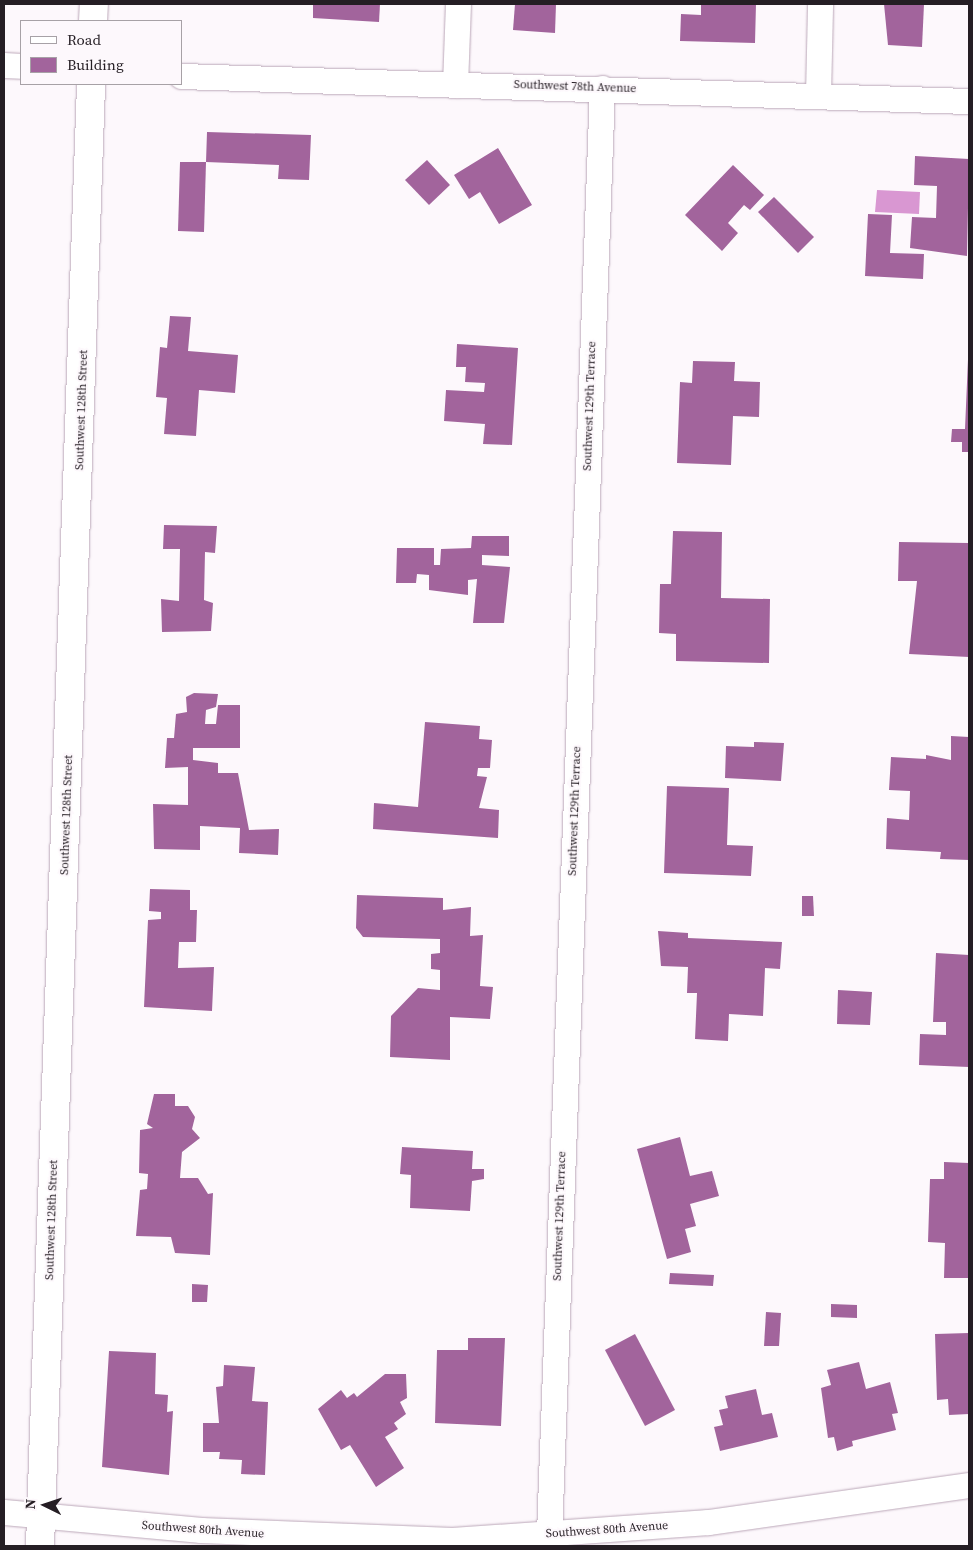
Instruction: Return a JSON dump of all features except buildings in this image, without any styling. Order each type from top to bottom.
[{"type":"street","points":[[93,20],[94,4]]},
{"type":"street","points":[[455,85],[458,4]]},
{"type":"street","points":[[818,95],[820,4]]},
{"type":"street","points":[[4,65],[20,66]]},
{"type":"street","name":"Southwest 78th Avenue","points":[[182,76],[969,101]]},
{"type":"street","name":"Southwest 128th Street","points":[[40,1546],[91,85]]},
{"type":"street","name":"Southwest 129th Terrace","points":[[549,1534],[602,88]]},
{"type":"street","name":"Southwest 80th Avenue","points":[[4,1512],[41,1517],[359,1539],[549,1534],[708,1522],[969,1485]]},
{"type":"shaded area","points":[[877,190],[920,192],[919,214],[875,212]]}]
